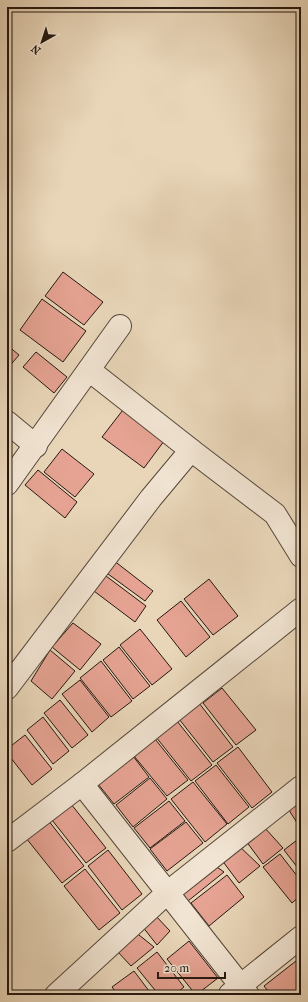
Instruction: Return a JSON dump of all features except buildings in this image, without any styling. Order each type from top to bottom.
[{"type":"street","points":[[7,484],[36,446],[120,326]]},
{"type":"street","points":[[89,370],[275,514],[301,556]]},
{"type":"street","points":[[7,422],[36,446]]},
{"type":"street","points":[[7,688],[151,498],[192,450]]},
{"type":"street","points":[[7,841],[82,784],[301,609]]},
{"type":"street","points":[[82,784],[167,893],[239,992],[301,937]]},
{"type":"street","points":[[56,995],[167,893],[301,787]]}]
